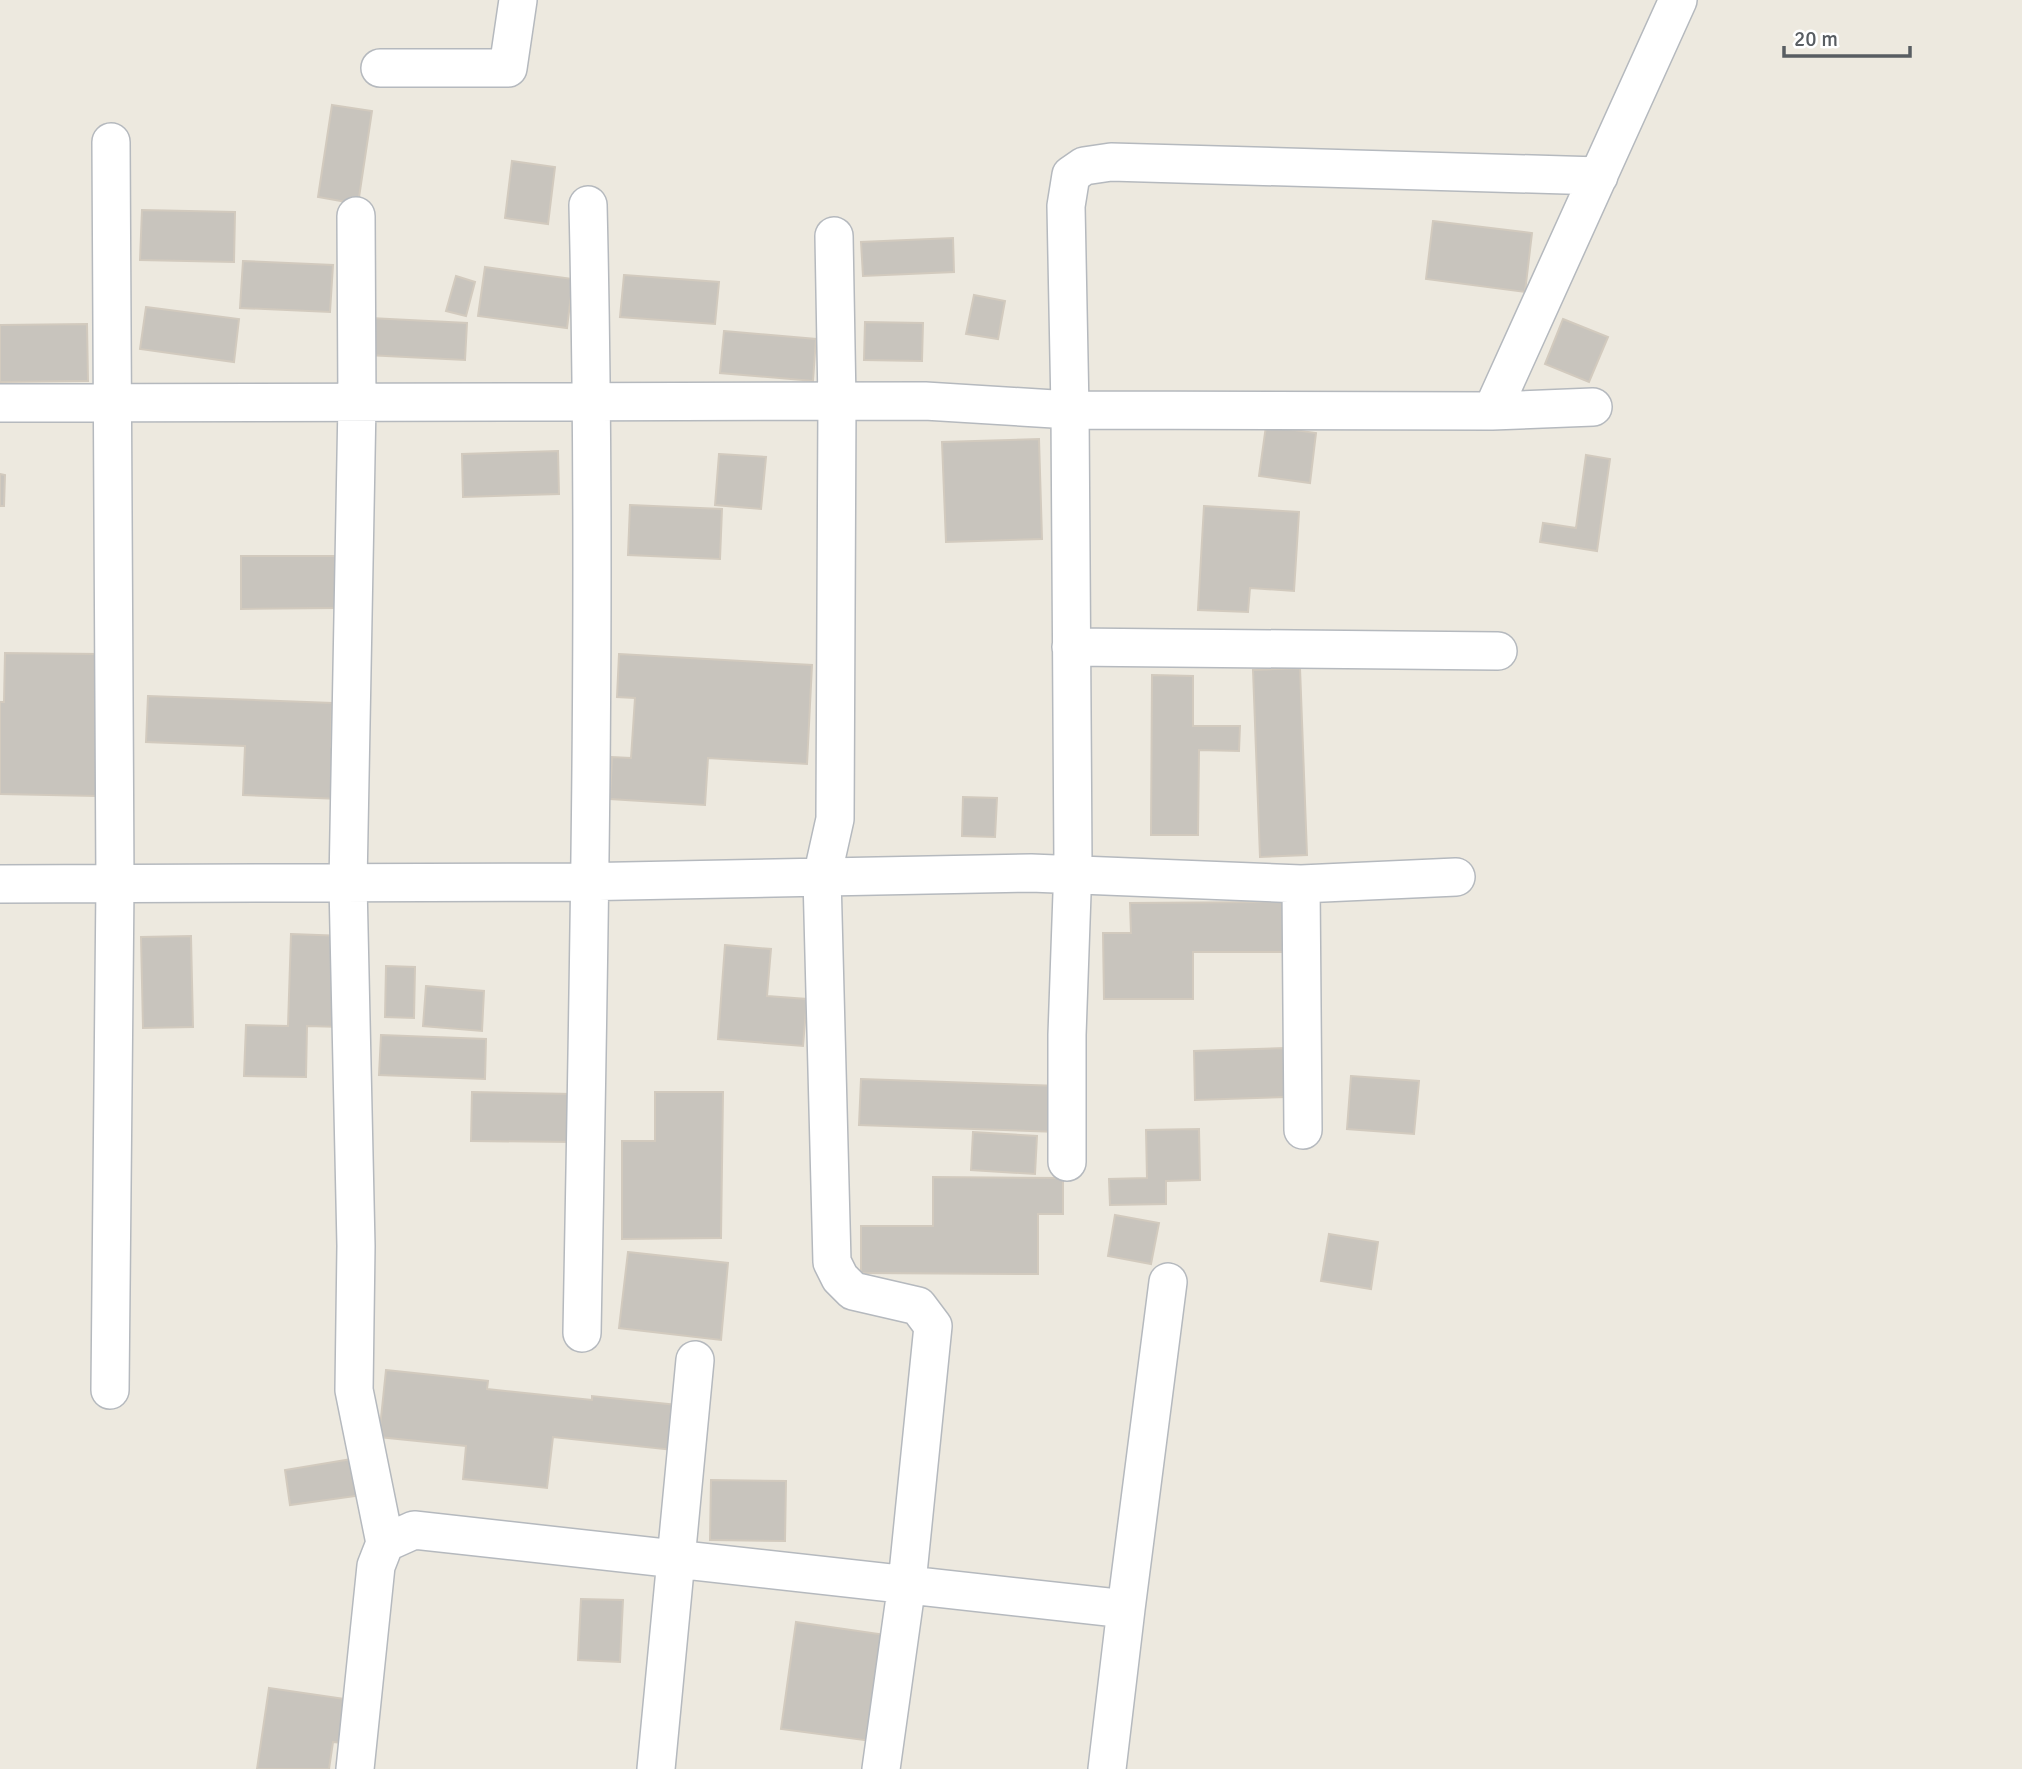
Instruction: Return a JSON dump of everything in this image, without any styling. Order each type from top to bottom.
[{"type":"street","points":[[380,68],[508,68],[518,0]]},
{"type":"street","points":[[1492,411],[1678,0]]},
{"type":"street","points":[[110,1390],[115,885],[111,142]]},
{"type":"street","points":[[1067,1162],[1067,1035],[1073,874],[1066,206],[1071,175],[1084,166],[1111,162],[1599,176]]},
{"type":"street","points":[[582,1333],[590,882],[593,402],[588,205]]},
{"type":"street","points":[[355,1769],[376,1566],[385,1544],[355,1390],[356,1246],[348,884],[357,403],[356,216]]},
{"type":"street","points":[[834,236],[835,819],[822,877],[832,1262],[839,1278],[853,1291],[918,1307],[933,1326],[907,1583],[881,1769]]},
{"type":"street","points":[[0,403],[925,401],[1070,410],[1492,411],[1593,407]]},
{"type":"street","points":[[1071,647],[1498,651]]},
{"type":"street","points":[[0,884],[590,882],[1073,874],[1301,884],[1456,877]]},
{"type":"street","points":[[1301,884],[1303,1130]]},
{"type":"street","points":[[1107,1769],[1168,1282]]},
{"type":"street","points":[[656,1769],[695,1360]]},
{"type":"street","points":[[385,1544],[414,1530],[1126,1609]]},
{"type":"building","points":[[332,105],[372,111],[358,204],[318,197]]},
{"type":"building","points":[[512,161],[555,167],[548,224],[505,218]]},
{"type":"building","points":[[142,210],[235,212],[234,262],[140,260]]},
{"type":"building","points":[[1433,221],[1532,233],[1525,292],[1426,279]]},
{"type":"building","points":[[953,238],[954,272],[863,276],[861,242]]},
{"type":"building","points":[[243,261],[333,265],[330,312],[240,308]]},
{"type":"building","points":[[485,267],[573,279],[567,328],[478,316]]},
{"type":"building","points":[[624,275],[719,282],[715,324],[620,317]]},
{"type":"building","points":[[456,276],[475,282],[466,316],[446,311]]},
{"type":"building","points":[[974,295],[1005,301],[998,339],[966,334]]},
{"type":"building","points":[[146,307],[239,319],[234,362],[140,349]]},
{"type":"building","points":[[370,318],[467,323],[465,360],[367,355]]},
{"type":"building","points":[[1563,319],[1608,337],[1589,382],[1545,364]]},
{"type":"building","points":[[865,322],[923,323],[922,361],[864,360]]},
{"type":"building","points":[[87,324],[88,381],[0,382],[0,325]]},
{"type":"building","points":[[724,331],[816,339],[813,381],[720,373]]},
{"type":"building","points":[[1266,426],[1316,433],[1310,483],[1259,476]]},
{"type":"building","points":[[1039,439],[1042,539],[946,542],[942,442]]},
{"type":"building","points":[[558,451],[559,494],[463,497],[462,454]]},
{"type":"building","points":[[719,454],[766,457],[761,509],[715,505]]},
{"type":"building","points":[[1586,455],[1610,459],[1597,551],[1540,542],[1543,523],[1576,528]]},
{"type":"building","points":[[0,474],[5,475],[4,506],[0,506]]},
{"type":"building","points":[[630,505],[722,509],[720,559],[628,555]]},
{"type":"building","points":[[1204,506],[1299,512],[1294,591],[1250,588],[1248,612],[1198,610]]},
{"type":"building","points":[[241,556],[337,556],[337,608],[241,609]]},
{"type":"building","points":[[5,653],[99,654],[96,796],[0,794],[0,702],[4,702]]},
{"type":"building","points":[[619,654],[812,665],[807,764],[708,758],[705,805],[610,799],[612,757],[631,758],[635,698],[617,697]]},
{"type":"building","points":[[1300,668],[1307,855],[1260,857],[1253,670]]},
{"type":"building","points":[[1152,675],[1193,676],[1193,726],[1240,726],[1239,751],[1199,750],[1198,835],[1151,835]]},
{"type":"building","points":[[148,696],[332,703],[331,747],[341,747],[340,799],[243,795],[245,746],[146,742]]},
{"type":"building","points":[[963,797],[997,798],[995,837],[962,836]]},
{"type":"building","points":[[1289,902],[1289,952],[1193,952],[1193,999],[1104,999],[1103,933],[1131,933],[1130,903]]},
{"type":"building","points":[[291,934],[344,936],[342,1027],[307,1026],[306,1077],[244,1076],[246,1025],[288,1026]]},
{"type":"building","points":[[191,936],[193,1027],[143,1028],[141,937]]},
{"type":"building","points":[[725,945],[771,949],[767,996],[807,999],[803,1046],[718,1039]]},
{"type":"building","points":[[386,966],[415,967],[414,1018],[385,1017]]},
{"type":"building","points":[[426,986],[484,991],[482,1031],[423,1026]]},
{"type":"building","points":[[381,1035],[486,1039],[485,1079],[379,1075]]},
{"type":"building","points":[[1285,1048],[1287,1097],[1195,1100],[1194,1051]]},
{"type":"building","points":[[1351,1076],[1419,1081],[1414,1134],[1347,1129]]},
{"type":"building","points":[[861,1079],[1060,1086],[1058,1132],[859,1125]]},
{"type":"building","points":[[472,1092],[572,1094],[572,1142],[471,1141]]},
{"type":"building","points":[[655,1092],[723,1092],[721,1238],[622,1239],[622,1141],[655,1141]]},
{"type":"building","points":[[1199,1129],[1200,1180],[1166,1181],[1166,1204],[1110,1205],[1109,1179],[1147,1178],[1146,1130]]},
{"type":"building","points":[[973,1132],[1037,1136],[1035,1174],[971,1170]]},
{"type":"building","points":[[933,1177],[1063,1178],[1063,1214],[1038,1214],[1038,1274],[861,1273],[861,1226],[933,1226]]},
{"type":"building","points":[[1115,1215],[1159,1223],[1151,1264],[1108,1256]]},
{"type":"building","points":[[1329,1234],[1378,1242],[1371,1289],[1321,1281]]},
{"type":"building","points":[[628,1252],[728,1263],[721,1340],[619,1328]]},
{"type":"building","points":[[386,1370],[488,1381],[487,1389],[592,1400],[592,1396],[677,1405],[673,1450],[553,1437],[547,1488],[463,1479],[466,1446],[379,1437]]},
{"type":"building","points":[[364,1457],[370,1494],[290,1505],[285,1470]]},
{"type":"building","points":[[711,1480],[786,1481],[785,1541],[710,1540]]},
{"type":"building","points":[[581,1599],[623,1600],[620,1662],[578,1660]]},
{"type":"building","points":[[796,1622],[886,1635],[871,1741],[781,1729]]},
{"type":"building","points":[[269,1688],[359,1701],[352,1744],[333,1742],[329,1769],[257,1769]]}]
